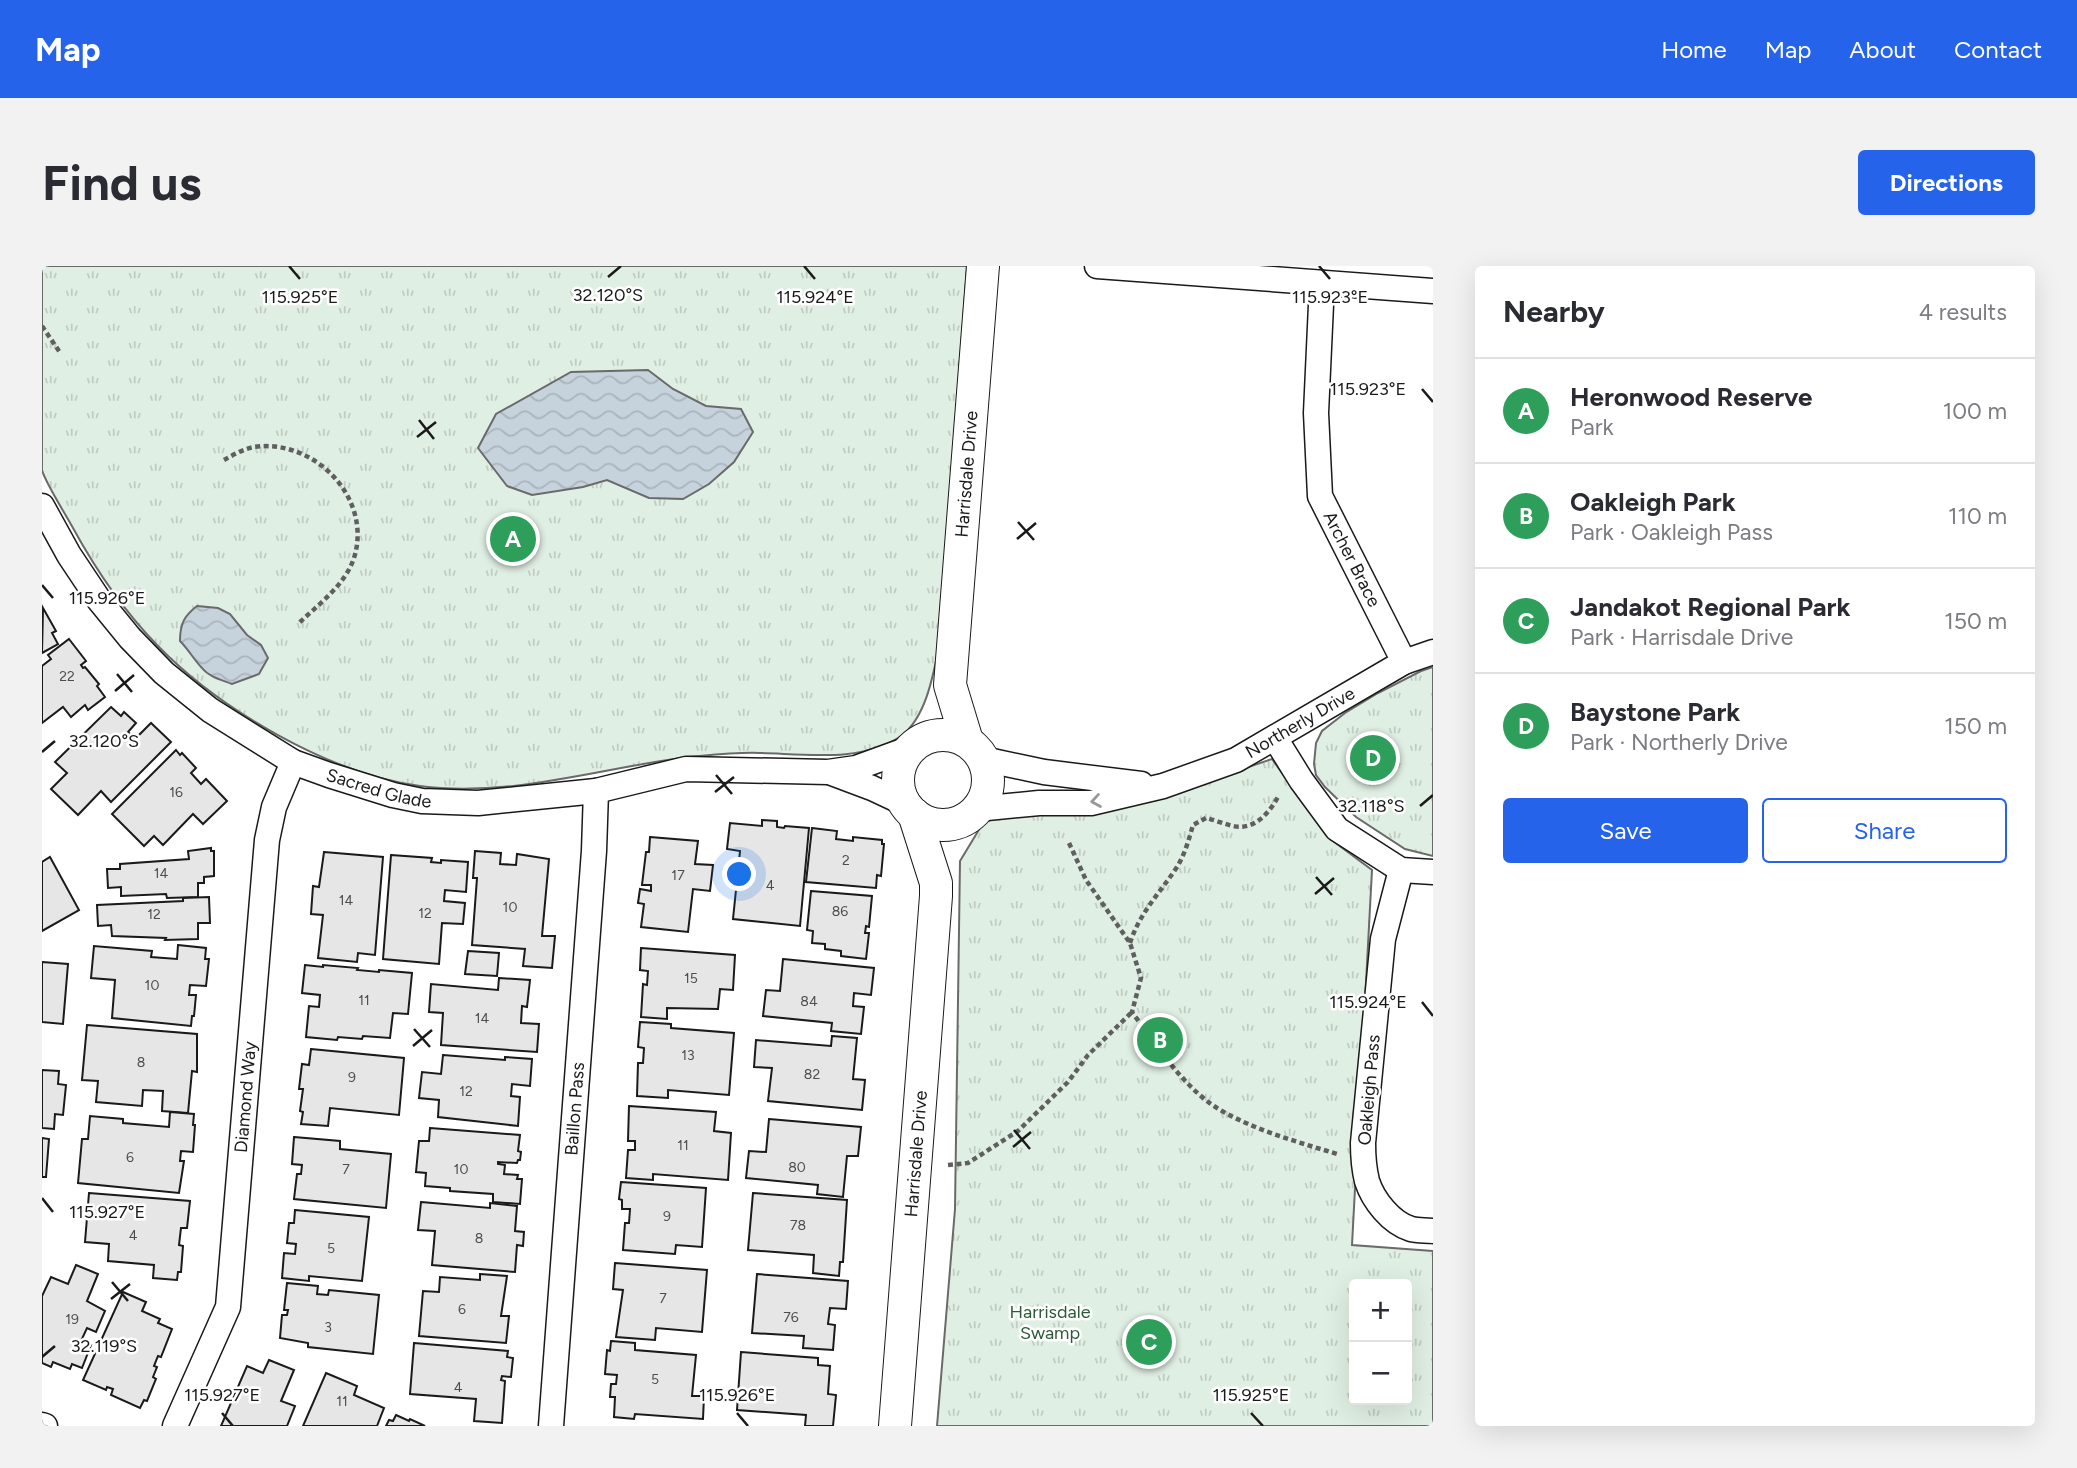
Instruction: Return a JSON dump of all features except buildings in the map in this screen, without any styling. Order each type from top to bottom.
[{"type":"street","name":"Harrisdale Drive","points":[[918,743],[950,685],[983,266]]},
{"type":"street","points":[[1097,266],[1433,292]]},
{"type":"street","name":"Archer Brace","points":[[1322,283],[1316,412],[1320,496],[1404,662]]},
{"type":"street","name":"Sacred Glade","points":[[42,506],[69,555],[99,600],[138,647],[164,673],[210,710],[293,762],[393,794],[422,801],[478,803],[596,791],[686,769],[828,772],[856,768],[918,743]]},
{"type":"street","name":"Northerly Drive","points":[[968,815],[1039,803],[1091,803],[1163,786],[1236,760],[1404,662],[1433,652]]},
{"type":"street","name":"Harrisdale Drive","points":[[950,685],[975,750]]},
{"type":"street","points":[[938,734],[953,736],[975,750],[988,774],[987,789],[981,803],[968,815],[948,824],[936,824],[924,821],[909,809],[899,789],[898,776],[901,764],[918,743],[938,734]]},
{"type":"street","points":[[1275,738],[1336,829],[1401,870],[1433,872]]},
{"type":"street","name":"Northerly Drive","points":[[975,750],[1044,772],[1163,786]]},
{"type":"street","name":"Diamond Way","points":[[175,1426],[228,1307],[267,839],[274,807],[293,762]]},
{"type":"street","name":"Sacred Glade","points":[[828,772],[872,788],[909,809]]},
{"type":"street","name":"Baillon Pass","points":[[551,1426],[594,851],[596,791]]},
{"type":"street","name":"Harrisdale Drive","points":[[909,809],[936,883]]},
{"type":"street","name":"Harrisdale Drive","points":[[895,1426],[936,883],[968,815]]},
{"type":"street","name":"Oakleigh Pass","points":[[1401,870],[1383,939],[1363,1143],[1364,1163],[1372,1191],[1398,1223],[1411,1229],[1433,1231]]},
{"type":"path","points":[[42,326],[61,354]]},
{"type":"path","points":[[224,460],[253,447],[294,451],[331,473],[349,498],[355,512],[358,533],[350,567],[341,582],[299,623]]},
{"type":"path","points":[[1130,943],[1135,927],[1177,866],[1193,825],[1206,818],[1234,827],[1248,826],[1265,818],[1280,794]]},
{"type":"path","points":[[948,1165],[968,1163],[1018,1131],[1068,1082],[1088,1055],[1132,1012],[1141,978],[1130,943],[1086,880],[1069,843]]},
{"type":"path","points":[[1132,1012],[1185,1081],[1220,1110],[1262,1129],[1348,1158]]},
{"type":"green space","points":[[42,266],[967,266],[940,641],[923,706],[910,728],[901,736],[886,745],[851,754],[742,753],[688,757],[555,780],[487,788],[420,786],[385,779],[314,753],[244,715],[212,693],[157,645],[101,575],[47,482],[42,470]]},
{"type":"green space","points":[[1433,667],[1433,856],[1405,849],[1356,817],[1325,787],[1316,775],[1314,764],[1316,743],[1322,731],[1378,693]]},
{"type":"green space","name":"Harrisdale Swamp","points":[[1272,759],[1329,838],[1372,870],[1352,1245],[1433,1251],[1433,1426],[937,1426],[955,1209],[960,861],[983,823],[1014,810],[1210,780]]},
{"type":"water","points":[[648,370],[673,389],[706,406],[741,409],[753,432],[734,462],[709,484],[683,499],[649,498],[607,480],[583,487],[532,495],[507,486],[478,448],[496,414],[571,372]]},
{"type":"water","points":[[197,606],[218,608],[230,614],[247,635],[261,645],[268,658],[259,674],[232,684],[212,676],[199,665],[180,641],[184,621]]},
{"type":"place","name":"Heronwood Reserve","points":[[513,539]]},
{"type":"place","name":"Baystone Park","points":[[1373,758]]},
{"type":"place","name":"Oakleigh Park","points":[[1160,1040]]},
{"type":"place","name":"Jandakot Regional Park","points":[[1149,1342]]}]
